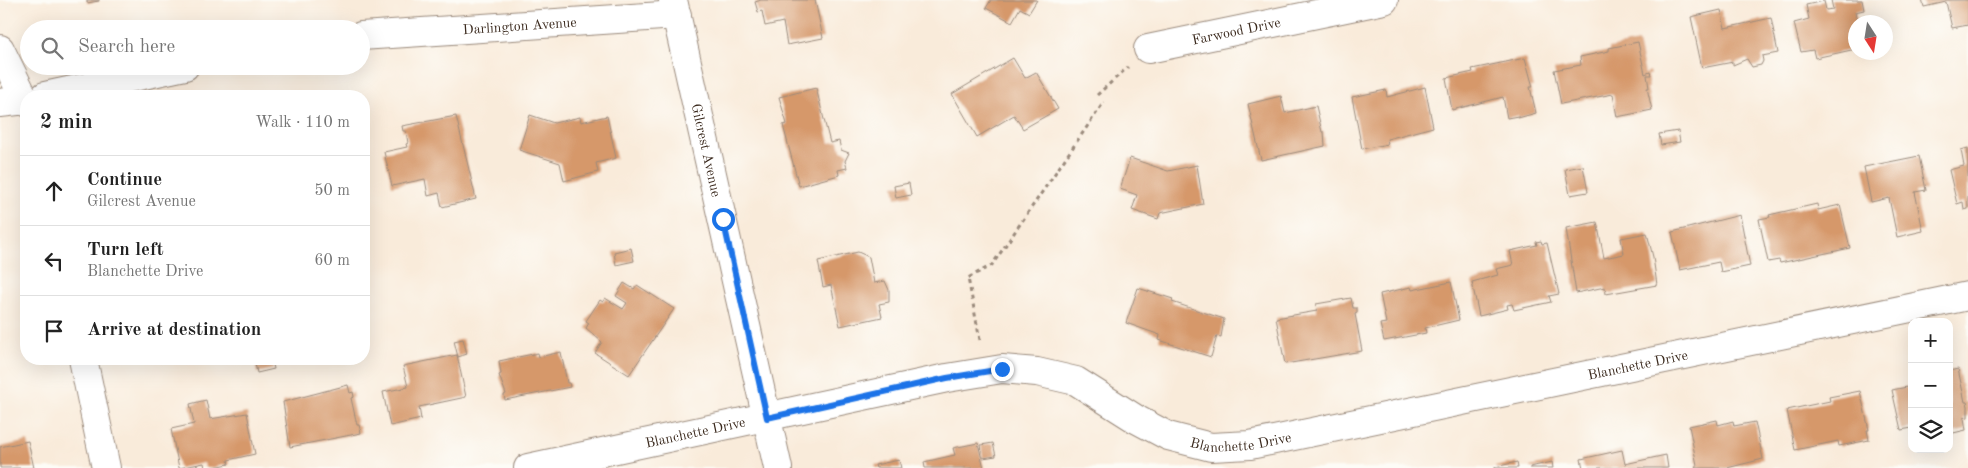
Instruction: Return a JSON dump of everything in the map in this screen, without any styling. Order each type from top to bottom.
[{"type":"street","name":"Farwood Drive","points":[[1148,49],[1384,0]]},
{"type":"street","name":"Darlington Avenue","points":[[370,35],[675,7]]},
{"type":"street","name":"Gilcrest Avenue","points":[[675,7],[778,468]]},
{"type":"street","points":[[0,49],[20,90]]},
{"type":"street","points":[[73,90],[142,75]]},
{"type":"street","points":[[0,103],[20,101]]},
{"type":"street","name":"Blanchette Drive","points":[[528,468],[947,378],[1002,369],[1037,372],[1076,381],[1136,419],[1168,436],[1211,447],[1250,445],[1968,296]]},
{"type":"street","points":[[84,365],[106,468]]},
{"type":"path","points":[[1097,95],[1148,49]]},
{"type":"path","points":[[980,340],[968,278],[992,265],[1104,102]]},
{"type":"building","points":[[87,0],[99,0],[99,1],[87,3]]},
{"type":"building","points":[[761,0],[815,0],[823,38],[787,45],[783,22],[765,26],[762,11],[758,12],[755,2]]},
{"type":"building","points":[[991,0],[1037,0],[1029,13],[1020,8],[1012,22],[986,8]]},
{"type":"building","points":[[1831,0],[1862,0],[1864,10],[1855,12],[1856,15],[1848,15],[1848,51],[1815,58],[1813,50],[1801,52],[1794,23],[1809,19],[1806,5],[1824,1],[1826,10],[1833,9]]},
{"type":"building","points":[[1922,0],[1968,0],[1968,25],[1952,28],[1946,2],[1924,7]]},
{"type":"building","points":[[1721,10],[1725,28],[1771,18],[1778,53],[1762,56],[1763,61],[1761,65],[1752,67],[1747,59],[1733,65],[1733,62],[1702,68],[1691,17]]},
{"type":"building","points":[[1638,42],[1645,74],[1650,72],[1651,75],[1647,75],[1649,88],[1647,88],[1652,110],[1617,117],[1613,94],[1561,104],[1554,70],[1581,65],[1580,57]]},
{"type":"building","points":[[1013,58],[1025,78],[1036,72],[1058,109],[1023,129],[1014,115],[977,137],[952,94]]},
{"type":"building","points":[[1525,58],[1533,87],[1530,87],[1536,113],[1518,118],[1518,116],[1507,118],[1503,97],[1452,110],[1446,78],[1473,72],[1472,69]]},
{"type":"building","points":[[1425,87],[1433,127],[1387,139],[1388,144],[1362,149],[1352,97],[1386,90],[1387,97]]},
{"type":"building","points":[[816,88],[830,143],[839,141],[841,150],[849,153],[845,161],[847,168],[838,170],[839,175],[799,186],[783,125],[787,124],[779,97]]},
{"type":"building","points":[[1281,96],[1285,113],[1316,106],[1322,132],[1324,132],[1325,146],[1261,160],[1248,104]]},
{"type":"building","points":[[530,115],[554,123],[580,117],[581,122],[607,116],[616,158],[596,163],[598,172],[564,181],[560,163],[519,150]]},
{"type":"building","points":[[456,116],[476,199],[442,207],[439,193],[428,196],[425,179],[392,186],[384,152],[407,147],[406,131],[403,131],[402,126]]},
{"type":"building","points":[[1678,131],[1680,142],[1661,145],[1659,134]]},
{"type":"building","points":[[1968,148],[1968,209],[1964,210],[1963,202],[1957,204],[1949,170],[1964,166],[1961,150]]},
{"type":"building","points":[[1919,156],[1926,190],[1915,192],[1923,231],[1897,237],[1889,198],[1871,202],[1864,167]]},
{"type":"building","points":[[1130,158],[1168,171],[1197,165],[1203,204],[1160,213],[1158,219],[1132,210],[1137,195],[1120,189]]},
{"type":"building","points":[[1583,166],[1588,192],[1570,195],[1565,169]]},
{"type":"building","points":[[909,183],[911,195],[896,198],[894,186]]},
{"type":"building","points":[[1817,204],[1818,210],[1840,205],[1850,248],[1780,263],[1779,260],[1768,262],[1759,219]]},
{"type":"building","points":[[1740,215],[1750,266],[1721,272],[1719,262],[1680,270],[1672,232]]},
{"type":"building","points":[[1597,222],[1604,258],[1624,254],[1621,238],[1647,233],[1657,285],[1606,294],[1605,287],[1576,293],[1566,228]]},
{"type":"building","points":[[1541,241],[1542,244],[1547,243],[1559,294],[1549,296],[1551,302],[1514,310],[1512,304],[1507,305],[1508,309],[1479,316],[1472,282],[1498,275],[1496,269],[1513,265],[1510,251],[1537,245],[1536,242]]},
{"type":"building","points":[[631,248],[634,261],[616,265],[614,252]]},
{"type":"building","points":[[858,252],[869,257],[874,283],[885,281],[889,290],[889,302],[879,304],[882,317],[840,326],[831,285],[823,287],[818,261]]},
{"type":"building","points":[[1451,282],[1459,320],[1425,328],[1426,333],[1384,341],[1380,324],[1386,323],[1380,294],[1411,287],[1412,290]]},
{"type":"building","points":[[624,283],[634,289],[637,285],[674,309],[629,375],[595,353],[602,342],[586,328],[589,323],[586,321],[600,300],[603,302],[605,298],[623,309],[627,303],[616,296]]},
{"type":"building","points":[[1138,288],[1173,299],[1172,302],[1224,319],[1221,337],[1217,336],[1211,357],[1159,340],[1160,335],[1126,323]]},
{"type":"building","points":[[1351,298],[1353,308],[1357,308],[1357,313],[1355,314],[1362,351],[1285,364],[1276,318],[1317,311],[1316,304]]},
{"type":"building","points":[[463,339],[467,354],[458,357],[454,341]]},
{"type":"building","points":[[561,352],[567,383],[569,383],[570,387],[505,400],[504,395],[506,394],[499,375],[501,374],[499,361],[538,353],[539,357]]},
{"type":"building","points":[[457,355],[466,397],[419,407],[421,419],[390,426],[383,392],[408,387],[403,366]]},
{"type":"building","points":[[255,365],[273,365],[274,369],[257,373]]},
{"type":"building","points":[[1958,369],[1965,402],[1967,402],[1968,406],[1968,417],[1964,418],[1966,430],[1953,433],[1953,408],[1953,370]]},
{"type":"building","points":[[348,385],[350,393],[353,392],[354,397],[351,398],[357,425],[359,425],[361,433],[290,447],[283,402]]},
{"type":"building","points":[[1908,387],[1908,429],[1901,430],[1892,390]]},
{"type":"building","points":[[1860,391],[1869,430],[1867,430],[1869,440],[1839,446],[1838,441],[1795,450],[1787,410],[1830,401],[1829,397]]},
{"type":"building","points":[[206,400],[210,419],[247,413],[255,454],[228,460],[229,464],[210,468],[205,468],[204,463],[179,468],[171,429],[194,424],[190,404]]},
{"type":"building","points":[[1717,420],[1718,425],[1733,421],[1734,426],[1755,422],[1763,459],[1727,468],[1695,468],[1697,465],[1689,426]]},
{"type":"building","points":[[28,441],[34,468],[0,468],[0,447]]},
{"type":"building","points":[[978,443],[984,468],[925,468],[924,462],[955,455],[953,448]]},
{"type":"building","points":[[993,443],[996,456],[983,458],[981,445]]},
{"type":"building","points":[[1622,450],[1625,464],[1666,455],[1668,468],[1583,468],[1581,459]]},
{"type":"building","points":[[899,460],[901,468],[876,468],[875,465]]},
{"type":"building","points":[[1517,462],[1518,468],[1495,468],[1495,467]]},
{"type":"building","points":[[1552,462],[1553,468],[1530,468],[1530,467]]},
{"type":"route","points":[[723,219],[767,418],[947,378],[1002,369]]}]
